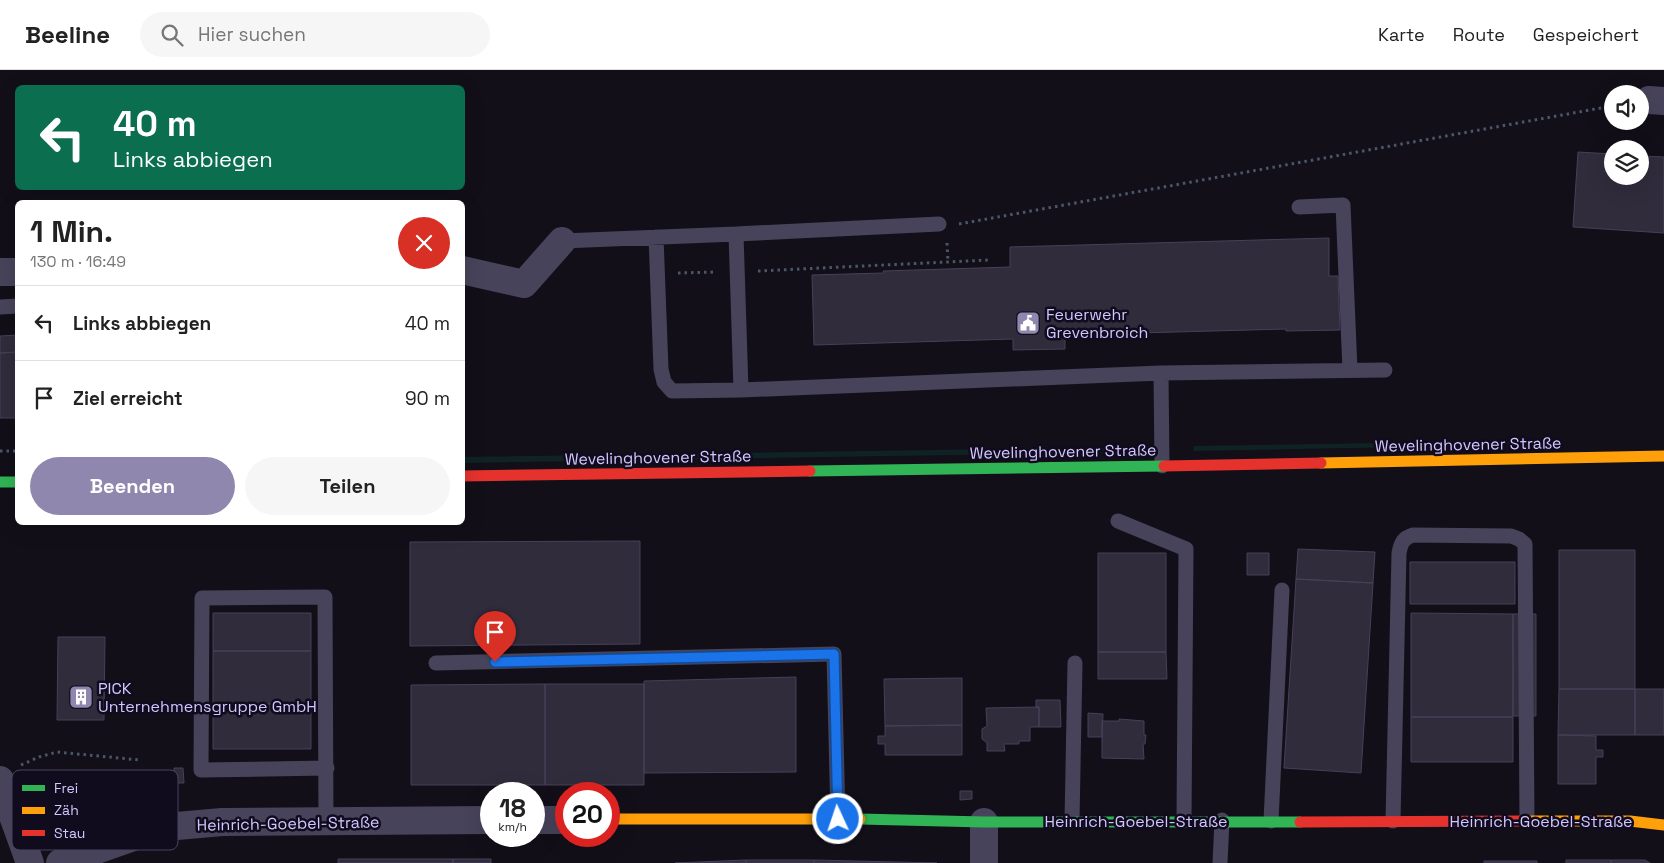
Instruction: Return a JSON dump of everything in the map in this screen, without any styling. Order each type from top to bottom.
[{"type":"street","points":[[465,271],[524,284],[562,242]]},
{"type":"street","points":[[0,272],[15,272]]},
{"type":"street","name":"Wevelinghovener Straße","points":[[465,476],[1162,466],[1664,456]]},
{"type":"street","points":[[0,482],[15,482]]},
{"type":"street","points":[[7,774],[12,793]]},
{"type":"street","name":"Heinrich-Goebel-Straße","points":[[620,819],[838,819],[984,822],[1222,820],[1630,821],[1664,825]]},
{"type":"street","name":"Heinrich-Goebel-Straße","points":[[178,826],[222,822],[480,820]]},
{"type":"street","points":[[984,822],[984,863]]},
{"type":"street","points":[[27,850],[30,863]]},
{"type":"street","name":"Heinrich-Goebel-Straße","points":[[60,863],[97,850]]},
{"type":"lane","points":[[1299,207],[1343,205],[1350,370]]},
{"type":"lane","points":[[562,242],[939,224]]},
{"type":"lane","points":[[736,234],[741,390]]},
{"type":"lane","points":[[656,237],[660,369],[664,382],[672,391],[741,390],[1161,373],[1385,370]]},
{"type":"lane","points":[[0,307],[15,306]]},
{"type":"lane","points":[[1161,373],[1162,466]]},
{"type":"lane","points":[[1118,521],[1186,549],[1184,821]]},
{"type":"lane","points":[[1393,821],[1399,553],[1401,543],[1406,537],[1413,535],[1510,536],[1526,544],[1527,821]]},
{"type":"lane","points":[[1271,820],[1282,590]]},
{"type":"lane","points":[[326,768],[201,770],[202,598],[325,597],[326,768],[326,822]]},
{"type":"lane","points":[[436,663],[834,654],[838,819]]},
{"type":"lane","points":[[1072,821],[1075,663]]},
{"type":"lane","points":[[1220,863],[1222,820]]},
{"type":"path","points":[[959,224],[1604,107]]},
{"type":"path","points":[[657,273],[737,272],[989,260]]},
{"type":"path","points":[[0,451],[15,451]]},
{"type":"path","points":[[14,770],[39,756],[57,752],[140,760]]},
{"type":"green space","points":[[1512,441],[1512,445],[1193,451],[1194,446]]},
{"type":"green space","points":[[1133,447],[1134,452],[465,463],[465,457]]},
{"type":"building","points":[[1578,152],[1604,154],[1604,185],[1649,185],[1649,156],[1664,157],[1664,233],[1573,227]]},
{"type":"building","points":[[1329,238],[1329,276],[1338,276],[1340,330],[1286,331],[1286,329],[1065,335],[1065,349],[1013,350],[1013,339],[814,345],[812,275],[1010,267],[1010,247]]},
{"type":"building","points":[[15,335],[15,352],[0,353],[0,336]]},
{"type":"building","points":[[15,352],[15,418],[0,418],[0,353]]},
{"type":"building","points":[[640,541],[640,644],[410,646],[410,542]]},
{"type":"building","points":[[1298,549],[1375,552],[1373,583],[1296,579]]},
{"type":"building","points":[[1559,550],[1635,550],[1635,689],[1559,689]]},
{"type":"building","points":[[1098,553],[1166,553],[1166,652],[1098,652]]},
{"type":"building","points":[[1247,553],[1269,553],[1269,575],[1247,575]]},
{"type":"building","points":[[1410,562],[1515,562],[1515,604],[1410,604]]},
{"type":"building","points":[[1296,579],[1373,583],[1361,773],[1284,768]]},
{"type":"building","points":[[213,613],[311,613],[311,651],[213,651]]},
{"type":"building","points":[[1411,613],[1513,614],[1513,717],[1411,717]]},
{"type":"building","points":[[1513,614],[1536,614],[1536,716],[1513,716]]},
{"type":"building","name":"PICK Unternehmensgruppe GmbH","points":[[58,637],[105,637],[104,720],[57,720]]},
{"type":"building","points":[[213,651],[311,651],[311,704],[213,704]]},
{"type":"building","points":[[1098,652],[1166,652],[1167,679],[1098,679]]},
{"type":"building","points":[[796,677],[796,772],[644,773],[644,681]]},
{"type":"building","points":[[962,678],[962,725],[885,726],[884,679]]},
{"type":"building","points":[[545,684],[644,684],[644,785],[620,785],[620,782],[555,782],[555,785],[545,785]]},
{"type":"building","points":[[545,684],[545,782],[480,782],[480,785],[411,785],[411,685]]},
{"type":"building","points":[[1559,689],[1635,689],[1635,735],[1558,735]]},
{"type":"building","points":[[1635,689],[1664,689],[1664,735],[1635,735]]},
{"type":"building","points":[[1036,700],[1060,700],[1061,727],[1039,727],[1039,707],[1036,707]]},
{"type":"building","points":[[213,704],[311,704],[311,749],[213,749]]},
{"type":"building","points":[[1039,707],[1039,727],[1030,727],[1030,741],[1019,741],[1019,744],[1004,744],[1005,751],[987,751],[987,743],[982,739],[982,729],[987,726],[986,708]]},
{"type":"building","points":[[1088,713],[1103,714],[1102,737],[1088,737]]},
{"type":"building","points":[[1411,717],[1513,717],[1513,762],[1411,762]]},
{"type":"building","points":[[1119,719],[1144,721],[1144,735],[1146,735],[1145,744],[1143,744],[1144,759],[1102,758],[1102,721],[1119,721]]},
{"type":"building","points":[[962,725],[962,755],[885,755],[885,744],[878,744],[878,736],[885,736],[885,726]]},
{"type":"building","points":[[1558,735],[1596,736],[1596,750],[1603,750],[1603,757],[1596,757],[1596,784],[1558,784]]},
{"type":"building","points":[[174,768],[183,768],[184,783],[178,783],[178,770],[174,770]]},
{"type":"building","points":[[960,791],[972,791],[972,799],[960,800]]},
{"type":"building","points":[[338,859],[453,859],[453,863],[338,863]]},
{"type":"building","points":[[453,859],[491,859],[491,863],[453,863]]},
{"type":"building","points":[[746,860],[814,860],[814,863],[746,863]]},
{"type":"building","points":[[746,860],[746,863],[675,863]]},
{"type":"building","points":[[814,860],[937,863],[814,863]]},
{"type":"building","points":[[1566,860],[1611,860],[1611,863],[1566,863]]},
{"type":"building","points":[[1611,860],[1645,860],[1650,863],[1611,863]]},
{"type":"building","points":[[1484,861],[1537,861],[1537,863],[1484,863]]},
{"type":"traffic: fast","points":[[810,471],[1164,466]]},
{"type":"traffic: fast","points":[[0,482],[15,482]]},
{"type":"traffic: fast","points":[[860,819],[984,822],[1300,822]]},
{"type":"traffic: slow","points":[[1321,463],[1664,456]]},
{"type":"traffic: slow","points":[[620,819],[860,819]]},
{"type":"traffic: slow","points":[[1527,821],[1630,821],[1664,825]]},
{"type":"traffic: jam","points":[[1164,466],[1321,463]]},
{"type":"traffic: jam","points":[[465,476],[810,471]]},
{"type":"traffic: jam","points":[[1300,822],[1527,821]]},
{"type":"place","name":"Feuerwehr Grevenbroich","points":[[1028,323]]},
{"type":"place","name":"PICK Unternehmensgruppe GmbH","points":[[81,697]]},
{"type":"route","points":[[495,662],[834,654],[838,819]]}]
